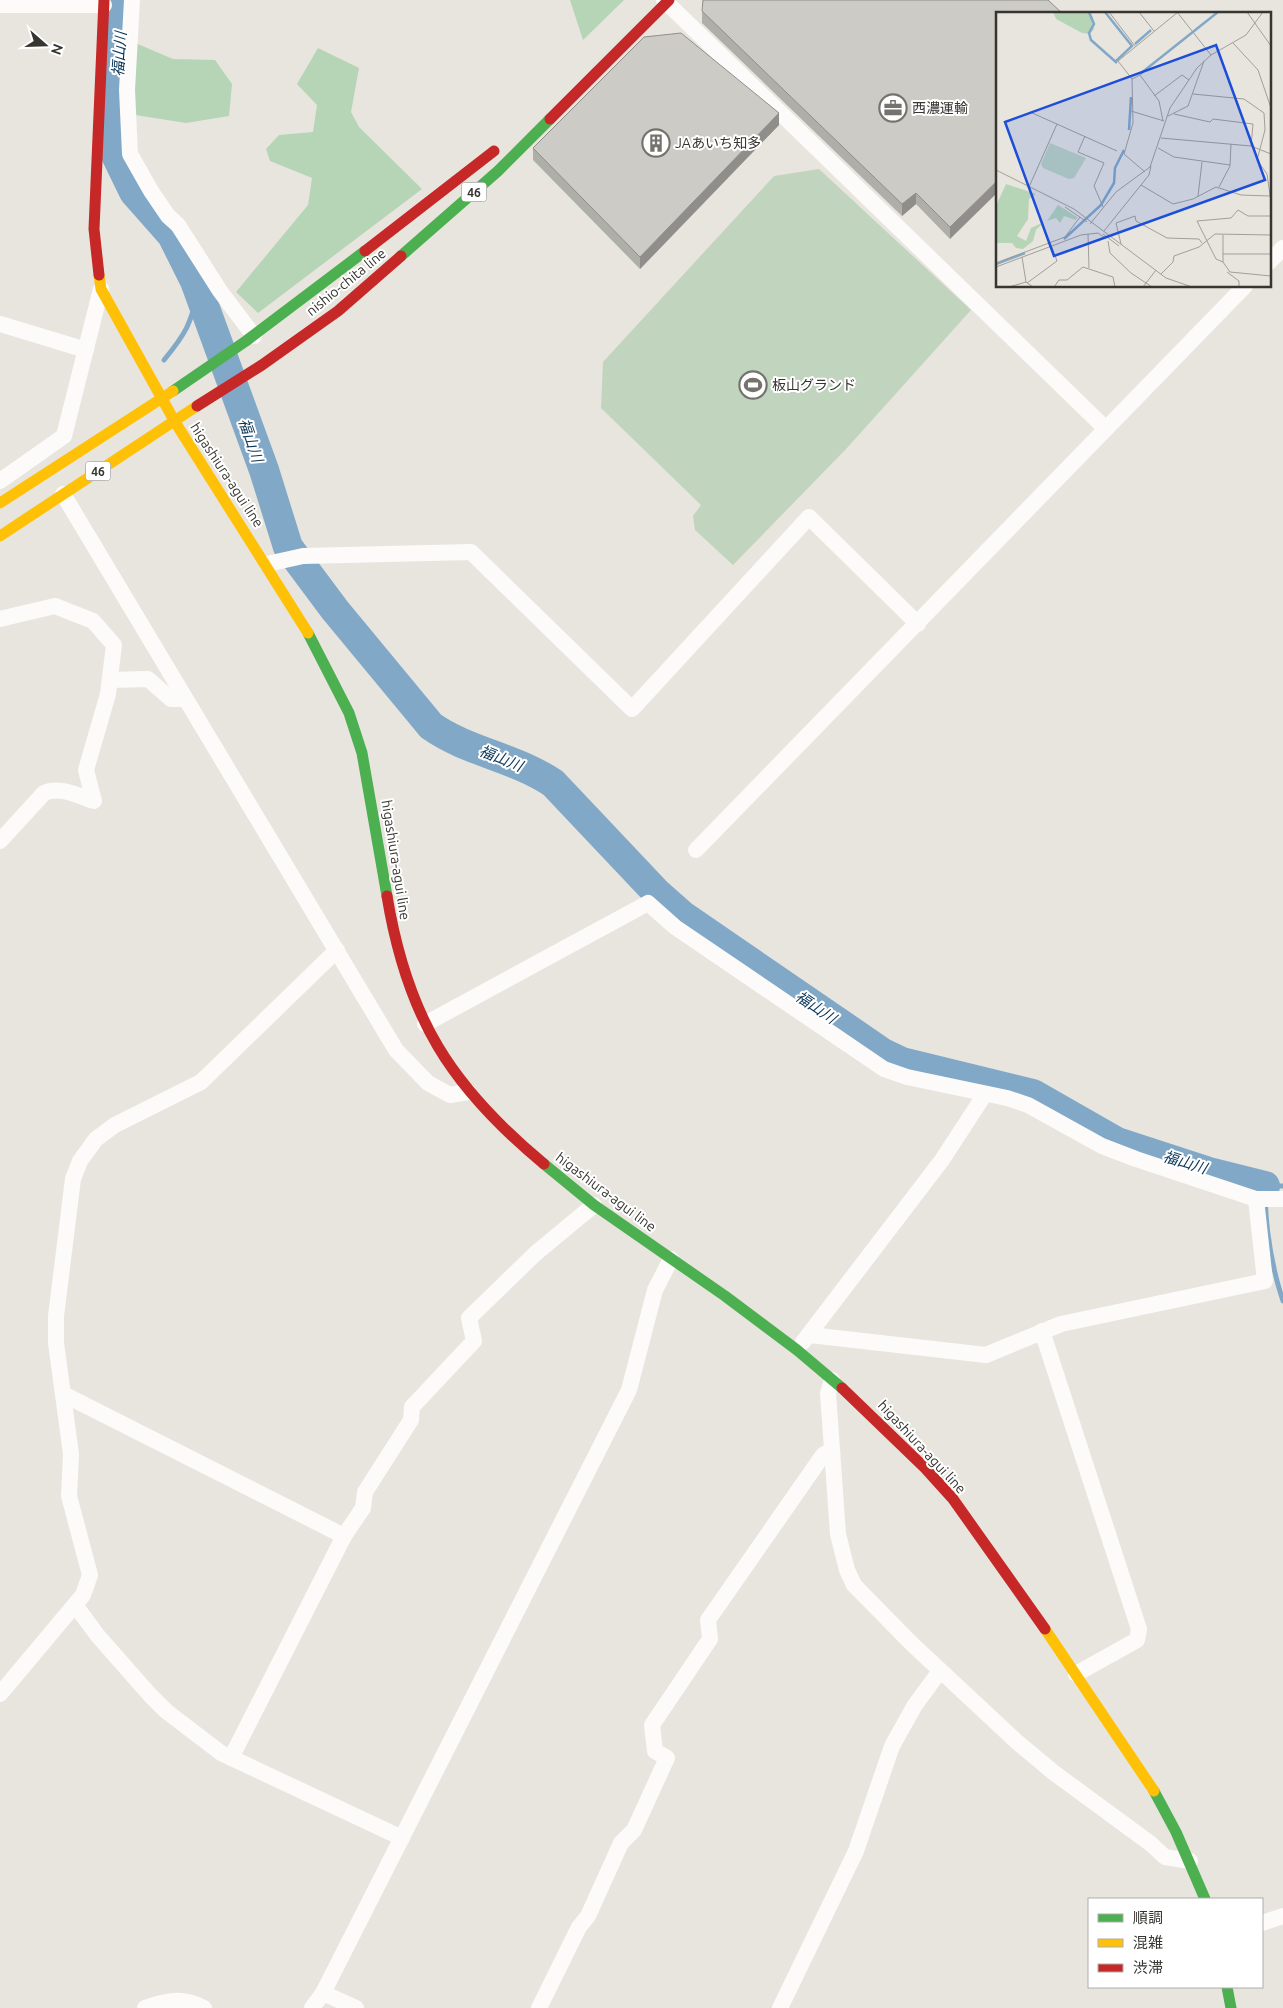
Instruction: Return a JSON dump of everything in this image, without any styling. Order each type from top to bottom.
[{"type":"main road","name":"nishio-chita line","points":[[0,536],[175,422],[196,406],[262,365],[338,311],[498,171],[667,1]]},
{"type":"main road","points":[[101,289],[94,229],[104,2]]},
{"type":"main road","name":"nishio-chita line","points":[[0,503],[161,400],[250,339],[482,162],[504,141]]},
{"type":"main road","name":"higashiura-agui line","points":[[101,289],[161,400],[267,564],[327,668],[349,713],[362,753],[394,939],[405,976],[435,1045],[468,1092],[514,1140],[594,1205],[725,1296],[797,1350],[891,1432],[953,1499],[1026,1600],[1148,1781],[1190,1861],[1205,1898]]},
{"type":"main road","points":[[1227,1988],[1231,2008]]},
{"type":"street","points":[[132,0],[127,90],[130,154],[151,191],[168,216],[178,225],[250,339]]},
{"type":"street","points":[[667,1],[1106,429]]},
{"type":"street","points":[[0,5],[104,2]]},
{"type":"street","points":[[1270,261],[1283,248]]},
{"type":"street","points":[[696,850],[1243,288]]},
{"type":"street","points":[[0,480],[64,436],[101,289]]},
{"type":"street","points":[[0,324],[86,350]]},
{"type":"street","points":[[63,494],[184,699],[396,1050],[428,1083],[450,1095],[468,1092]]},
{"type":"street","points":[[267,564],[303,556],[471,552],[632,709],[809,517],[918,624]]},
{"type":"street","points":[[0,619],[55,606],[93,621],[114,645],[110,680],[86,770],[94,801],[62,791],[52,790],[44,793],[0,841]]},
{"type":"street","points":[[110,680],[148,679],[172,699],[184,699]]},
{"type":"street","points":[[425,1024],[648,902],[675,927],[884,1069],[907,1077],[1007,1098],[1028,1105],[1102,1146],[1136,1159],[1256,1199],[1283,1199]]},
{"type":"street","points":[[0,1694],[83,1595],[90,1575],[68,1496],[71,1454],[57,1364],[56,1316],[73,1179],[80,1161],[96,1139],[115,1125],[201,1082],[337,950]]},
{"type":"street","points":[[797,1350],[942,1160],[985,1094]]},
{"type":"street","points":[[810,1335],[986,1355],[1061,1324],[1265,1281],[1256,1199]]},
{"type":"street","points":[[231,1758],[344,1536],[363,1508],[365,1492],[411,1420],[412,1407],[474,1341],[469,1318],[536,1253],[594,1205]]},
{"type":"street","points":[[312,2008],[323,1993],[629,1390],[655,1290],[671,1260]]},
{"type":"street","points":[[1042,1331],[1140,1630],[1137,1640],[1076,1674]]},
{"type":"street","points":[[832,1380],[828,1393],[838,1534],[847,1570],[854,1585],[940,1671],[1017,1742],[1053,1772],[1151,1844],[1165,1858],[1190,1861]]},
{"type":"street","points":[[63,1394],[344,1536]]},
{"type":"street","points":[[539,2008],[579,1928],[588,1916],[621,1843],[634,1830],[666,1758],[655,1751],[652,1725],[710,1639],[708,1620],[817,1462],[823,1455],[832,1450]]},
{"type":"street","points":[[75,1605],[98,1636],[150,1696],[221,1754],[402,1838]]},
{"type":"street","points":[[780,2008],[856,1851],[892,1746],[915,1705],[940,1671]]},
{"type":"street","points":[[1263,1923],[1283,1916]]},
{"type":"street","points":[[323,1993],[356,2008]]},
{"type":"street","points":[[146,2008],[170,2000],[194,2003],[204,2008]]},
{"type":"green space","points":[[570,0],[624,0],[583,40]]},
{"type":"green space","points":[[133,42],[173,59],[215,60],[232,84],[229,116],[186,123],[129,114]]},
{"type":"green space","points":[[318,48],[359,68],[351,112],[359,127],[422,189],[258,313],[236,292],[308,205],[312,178],[270,161],[266,149],[279,135],[313,132],[317,105],[297,84]]},
{"type":"green space","name":"板山グランド","points":[[819,169],[971,310],[847,448],[733,565],[695,530],[693,516],[701,505],[601,408],[603,362],[774,176]]},
{"type":"building","name":"西濃運輸","points":[[703,0],[1048,0],[1061,12],[996,12],[996,182],[950,227],[916,193],[902,204],[702,11]]},
{"type":"building","name":"JAあいち知多","points":[[681,33],[779,113],[640,257],[533,148],[644,37]]},
{"type":"waterway","name":"福山川","points":[[122,0],[116,95],[116,155],[134,192],[172,235],[195,281],[264,470],[288,547],[335,610],[431,726],[445,735],[523,767],[553,783],[657,893],[683,916],[883,1053],[902,1062],[1033,1094],[1117,1142],[1209,1172],[1265,1186]]},
{"type":"waterway","points":[[164,360],[186,328],[199,292]]},
{"type":"waterway","points":[[1283,1186],[1265,1186],[1270,1244],[1275,1273],[1283,1301]]},
{"type":"traffic: fast","points":[[401,256],[498,171],[550,119]]},
{"type":"traffic: fast","points":[[173,391],[246,341],[365,251]]},
{"type":"traffic: fast","points":[[308,633],[349,713],[362,753],[387,896]]},
{"type":"traffic: fast","points":[[544,1164],[594,1205],[725,1296],[797,1350],[842,1388]]},
{"type":"traffic: fast","points":[[1154,1791],[1176,1832],[1205,1898]]},
{"type":"traffic: fast","points":[[1227,1988],[1231,2008]]},
{"type":"traffic: slow","points":[[99,275],[101,289],[175,422],[308,633]]},
{"type":"traffic: slow","points":[[0,503],[173,391]]},
{"type":"traffic: slow","points":[[0,536],[197,406]]},
{"type":"traffic: slow","points":[[1045,1629],[1154,1791]]},
{"type":"traffic: jam","points":[[99,275],[94,229],[104,0]]},
{"type":"traffic: jam","points":[[550,119],[669,0]]},
{"type":"traffic: jam","points":[[365,251],[494,151]]},
{"type":"traffic: jam","points":[[197,406],[262,365],[338,311],[401,256]]},
{"type":"traffic: jam","points":[[387,896],[407,978],[421,1013],[438,1046],[458,1077],[483,1106],[511,1135],[544,1164]]},
{"type":"traffic: jam","points":[[842,1388],[925,1468],[953,1499],[1045,1629]]},
{"type":"place","name":"西濃運輸","points":[[893,108]]},
{"type":"place","name":"JAあいち知多","points":[[656,143]]},
{"type":"place","name":"板山グランド","points":[[753,385]]}]
